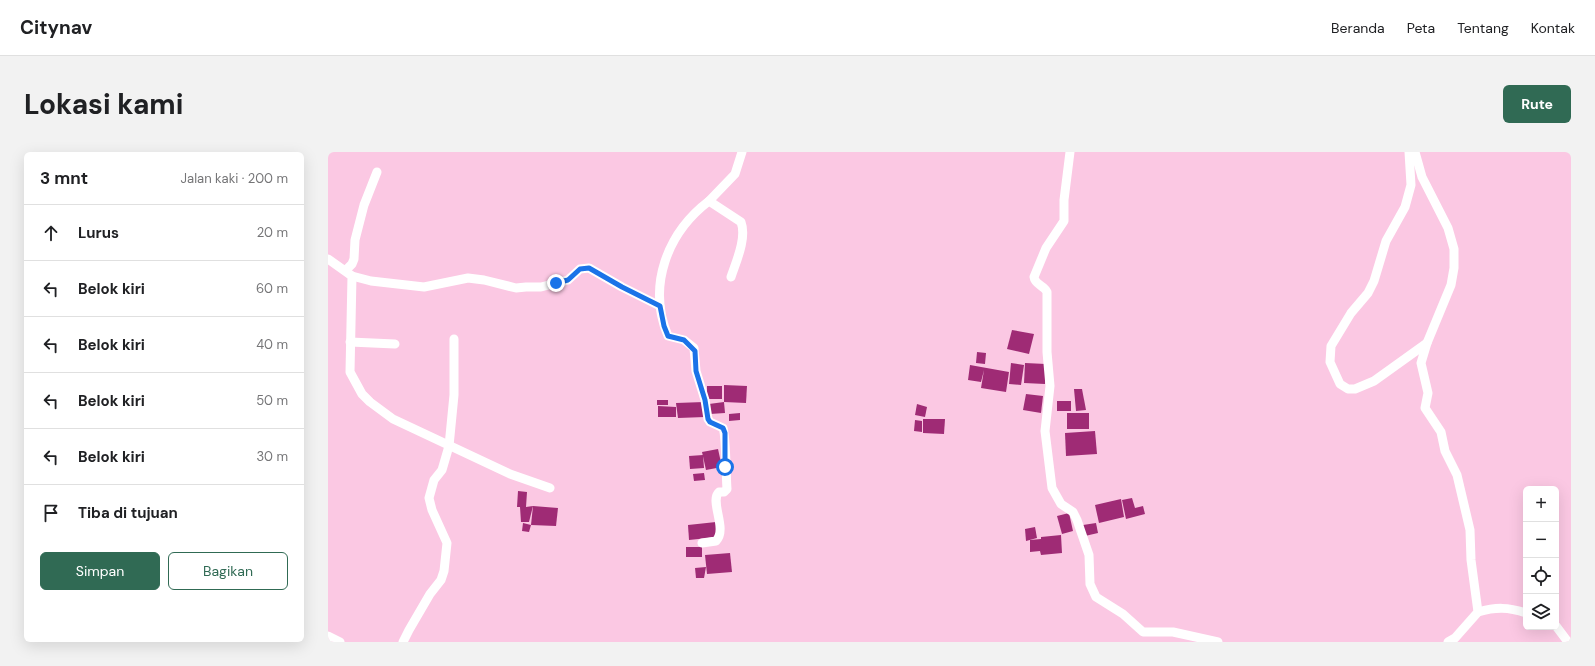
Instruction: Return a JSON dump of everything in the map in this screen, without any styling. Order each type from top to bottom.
[{"type":"street","points":[[702,543],[716,541],[720,534],[716,498],[719,492],[724,492],[727,489],[725,467],[725,433],[723,428],[710,422],[708,419],[705,400],[696,371],[694,348],[684,340],[668,336],[664,326],[660,306],[662,270],[682,226],[693,213],[709,201],[735,174],[742,152]]},
{"type":"street","points":[[1070,152],[1064,200],[1064,221],[1046,248],[1034,277],[1036,283],[1044,287],[1047,292],[1047,352],[1050,386],[1045,431],[1052,488],[1061,504],[1072,512],[1077,520],[1089,555],[1090,584],[1096,597],[1123,614],[1143,632],[1173,632],[1218,642]]},
{"type":"street","points":[[1410,152],[1410,185],[1405,207],[1386,241],[1374,281],[1368,293],[1351,313],[1330,346],[1330,362],[1340,384],[1348,389],[1355,389],[1374,381],[1427,343]]},
{"type":"street","points":[[1415,152],[1422,177],[1448,228],[1454,249],[1454,268],[1451,285],[1427,343],[1422,363],[1428,393],[1425,408],[1441,432],[1445,451],[1457,475],[1470,530],[1470,549],[1478,612]]},
{"type":"street","points":[[376,172],[364,205],[355,240],[354,259],[349,273],[350,372],[354,382],[370,402],[393,419],[510,474],[550,488]]},
{"type":"street","points":[[709,201],[720,210],[741,222],[742,239],[731,277]]},
{"type":"street","points":[[328,259],[349,273],[390,284],[424,287],[468,278],[484,280],[516,288],[541,287],[568,280],[580,269],[589,268],[660,306]]},
{"type":"street","points":[[403,642],[408,630],[430,594],[441,580],[444,571],[447,543],[432,510],[429,498],[434,480],[442,470],[449,446],[454,395],[454,339]]},
{"type":"street","points":[[350,342],[396,344]]},
{"type":"street","points":[[1448,642],[1455,638],[1478,612],[1495,607],[1505,607],[1523,612]]},
{"type":"street","points":[[1559,630],[1568,642]]},
{"type":"street","points":[[328,636],[340,642]]},
{"type":"building","points":[[1012,330],[1034,334],[1029,354],[1007,349]]},
{"type":"building","points":[[977,352],[986,353],[985,364],[976,363]]},
{"type":"building","points":[[1011,363],[1024,365],[1021,385],[1009,384]]},
{"type":"building","points":[[1025,363],[1046,364],[1045,384],[1024,383]]},
{"type":"building","points":[[970,365],[1009,372],[1006,392],[981,388],[984,370],[981,382],[968,380]]},
{"type":"building","points":[[724,385],[747,386],[746,403],[724,402]]},
{"type":"building","points":[[707,386],[722,386],[722,399],[707,399]]},
{"type":"building","points":[[1074,389],[1082,389],[1086,410],[1076,411]]},
{"type":"building","points":[[1026,394],[1043,396],[1041,413],[1023,410]]},
{"type":"building","points":[[657,400],[668,400],[668,405],[657,405]]},
{"type":"building","points":[[1057,401],[1071,401],[1071,411],[1057,411]]},
{"type":"building","points":[[704,402],[705,417],[678,418],[676,403]]},
{"type":"building","points":[[724,402],[725,413],[710,414],[709,404]]},
{"type":"building","points":[[917,404],[927,407],[925,417],[915,415]]},
{"type":"building","points":[[658,406],[676,407],[676,417],[658,417]]},
{"type":"building","points":[[740,413],[740,420],[729,421],[729,414]]},
{"type":"building","points":[[1067,413],[1089,413],[1089,429],[1067,429]]},
{"type":"building","points":[[923,419],[945,419],[944,434],[923,433]]},
{"type":"building","points":[[915,420],[922,421],[922,432],[914,431]]},
{"type":"building","points":[[1095,431],[1097,454],[1066,456],[1065,433]]},
{"type":"building","points":[[718,449],[722,467],[706,470],[702,452]]},
{"type":"building","points":[[703,455],[704,468],[690,469],[689,456]]},
{"type":"building","points":[[704,473],[705,480],[694,481],[693,474]]},
{"type":"building","points":[[518,491],[527,492],[526,507],[533,506],[529,522],[521,522],[520,507],[517,507]]},
{"type":"building","points":[[1132,498],[1135,508],[1143,506],[1145,514],[1126,519],[1122,500]]},
{"type":"building","points":[[1121,499],[1124,517],[1099,523],[1095,505]]},
{"type":"building","points":[[533,506],[558,508],[556,526],[531,525]]},
{"type":"building","points":[[1069,513],[1073,531],[1062,534],[1057,516]]},
{"type":"building","points":[[716,522],[717,537],[689,540],[688,525]]},
{"type":"building","points":[[523,523],[531,525],[529,532],[522,531]]},
{"type":"building","points":[[1096,523],[1098,533],[1085,536],[1083,525]]},
{"type":"building","points":[[1035,527],[1037,538],[1026,541],[1025,529]]},
{"type":"building","points":[[1061,535],[1062,553],[1041,555],[1040,551],[1030,552],[1030,540],[1041,539],[1041,537]]},
{"type":"building","points":[[686,547],[702,547],[702,557],[686,557]]},
{"type":"building","points":[[730,553],[732,572],[707,574],[705,555]]},
{"type":"building","points":[[706,567],[704,578],[696,578],[695,568]]},
{"type":"route","points":[[556,283],[568,280],[577,271],[586,267],[599,272],[622,287],[660,306],[664,326],[668,336],[670,338],[684,340],[694,348],[696,371],[705,400],[708,420],[723,428],[725,433],[725,467]]}]
